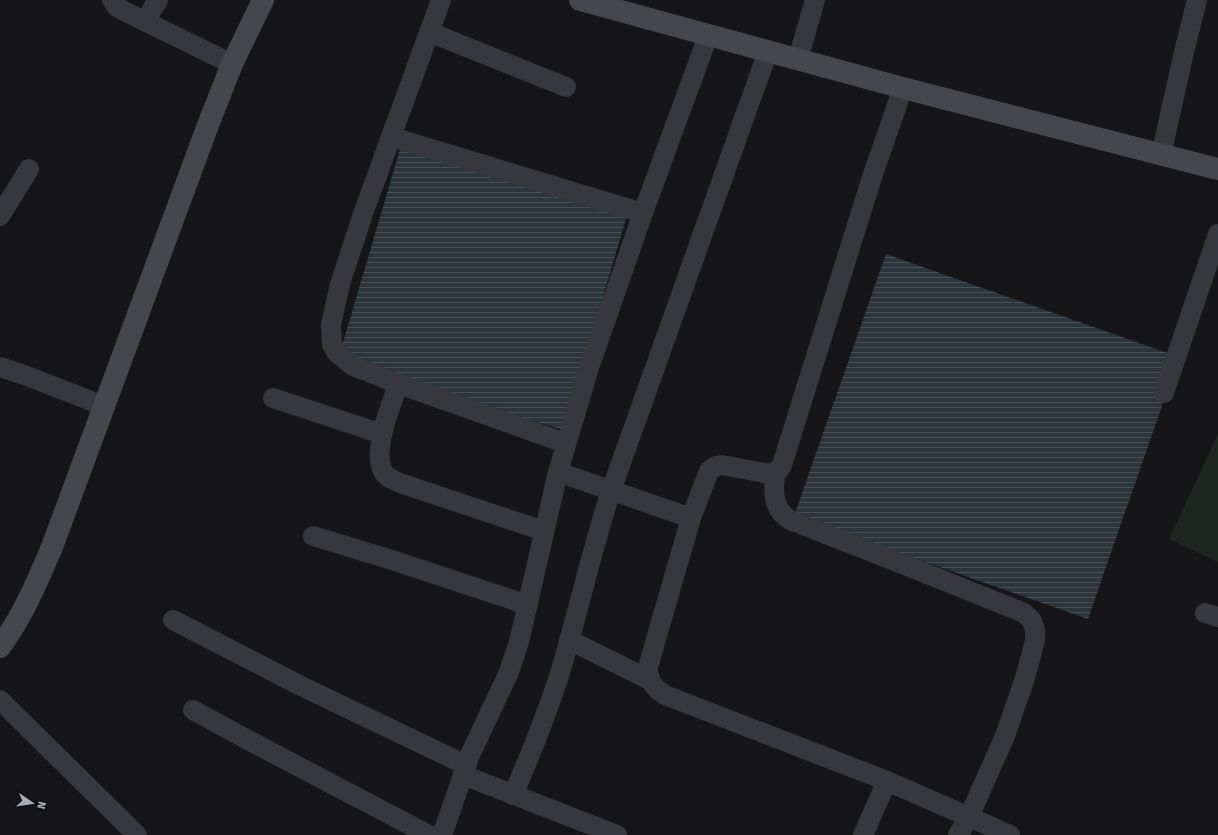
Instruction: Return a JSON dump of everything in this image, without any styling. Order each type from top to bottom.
[{"type":"street","points":[[112,0],[117,7],[232,64]]},
{"type":"street","points":[[145,21],[158,0]]},
{"type":"street","points":[[0,647],[22,613],[36,586],[52,547],[208,125],[232,64],[263,0]]},
{"type":"street","points":[[441,0],[364,211],[340,284],[331,325],[332,344],[336,352],[353,366],[399,384],[566,443]]},
{"type":"street","points":[[580,0],[903,88],[1218,169]]},
{"type":"street","points":[[798,59],[815,0]]},
{"type":"street","points":[[1161,155],[1197,0]]},
{"type":"street","points":[[429,32],[566,87]]},
{"type":"street","points":[[442,835],[465,770],[508,672],[519,642],[558,472],[589,368],[643,213],[708,36]]},
{"type":"street","points":[[513,795],[542,727],[559,675],[598,532],[611,491],[768,51]]},
{"type":"street","points":[[903,88],[873,174],[782,465],[779,470],[770,474],[722,465],[716,466],[709,471],[692,518],[648,667],[650,680],[658,691],[887,781],[1010,835]]},
{"type":"street","points":[[392,137],[643,213]]},
{"type":"street","points":[[0,216],[29,169]]},
{"type":"street","points":[[1164,393],[1218,234]]},
{"type":"street","points":[[0,367],[104,406]]},
{"type":"street","points":[[399,384],[389,407],[382,434],[380,459],[384,473],[400,483],[544,531]]},
{"type":"street","points":[[273,398],[382,434]]},
{"type":"street","points":[[558,472],[692,518]]},
{"type":"street","points":[[775,472],[774,491],[777,506],[781,514],[790,520],[1024,613],[1032,621],[1035,630],[1035,641],[1025,678],[1006,736],[969,817],[958,835]]},
{"type":"street","points":[[313,536],[528,604]]},
{"type":"street","points":[[173,620],[513,795],[617,835]]},
{"type":"street","points":[[569,640],[650,680]]},
{"type":"street","points":[[0,700],[136,835]]},
{"type":"street","points":[[193,710],[430,835]]},
{"type":"street","points":[[863,835],[887,781]]},
{"type":"shaded area","points":[[401,146],[628,212],[564,430],[337,363]]},
{"type":"shaded area","points":[[886,254],[1179,357],[1088,619],[794,516]]},
{"type":"shaded area","points":[[1218,434],[1218,562],[1169,539]]}]
